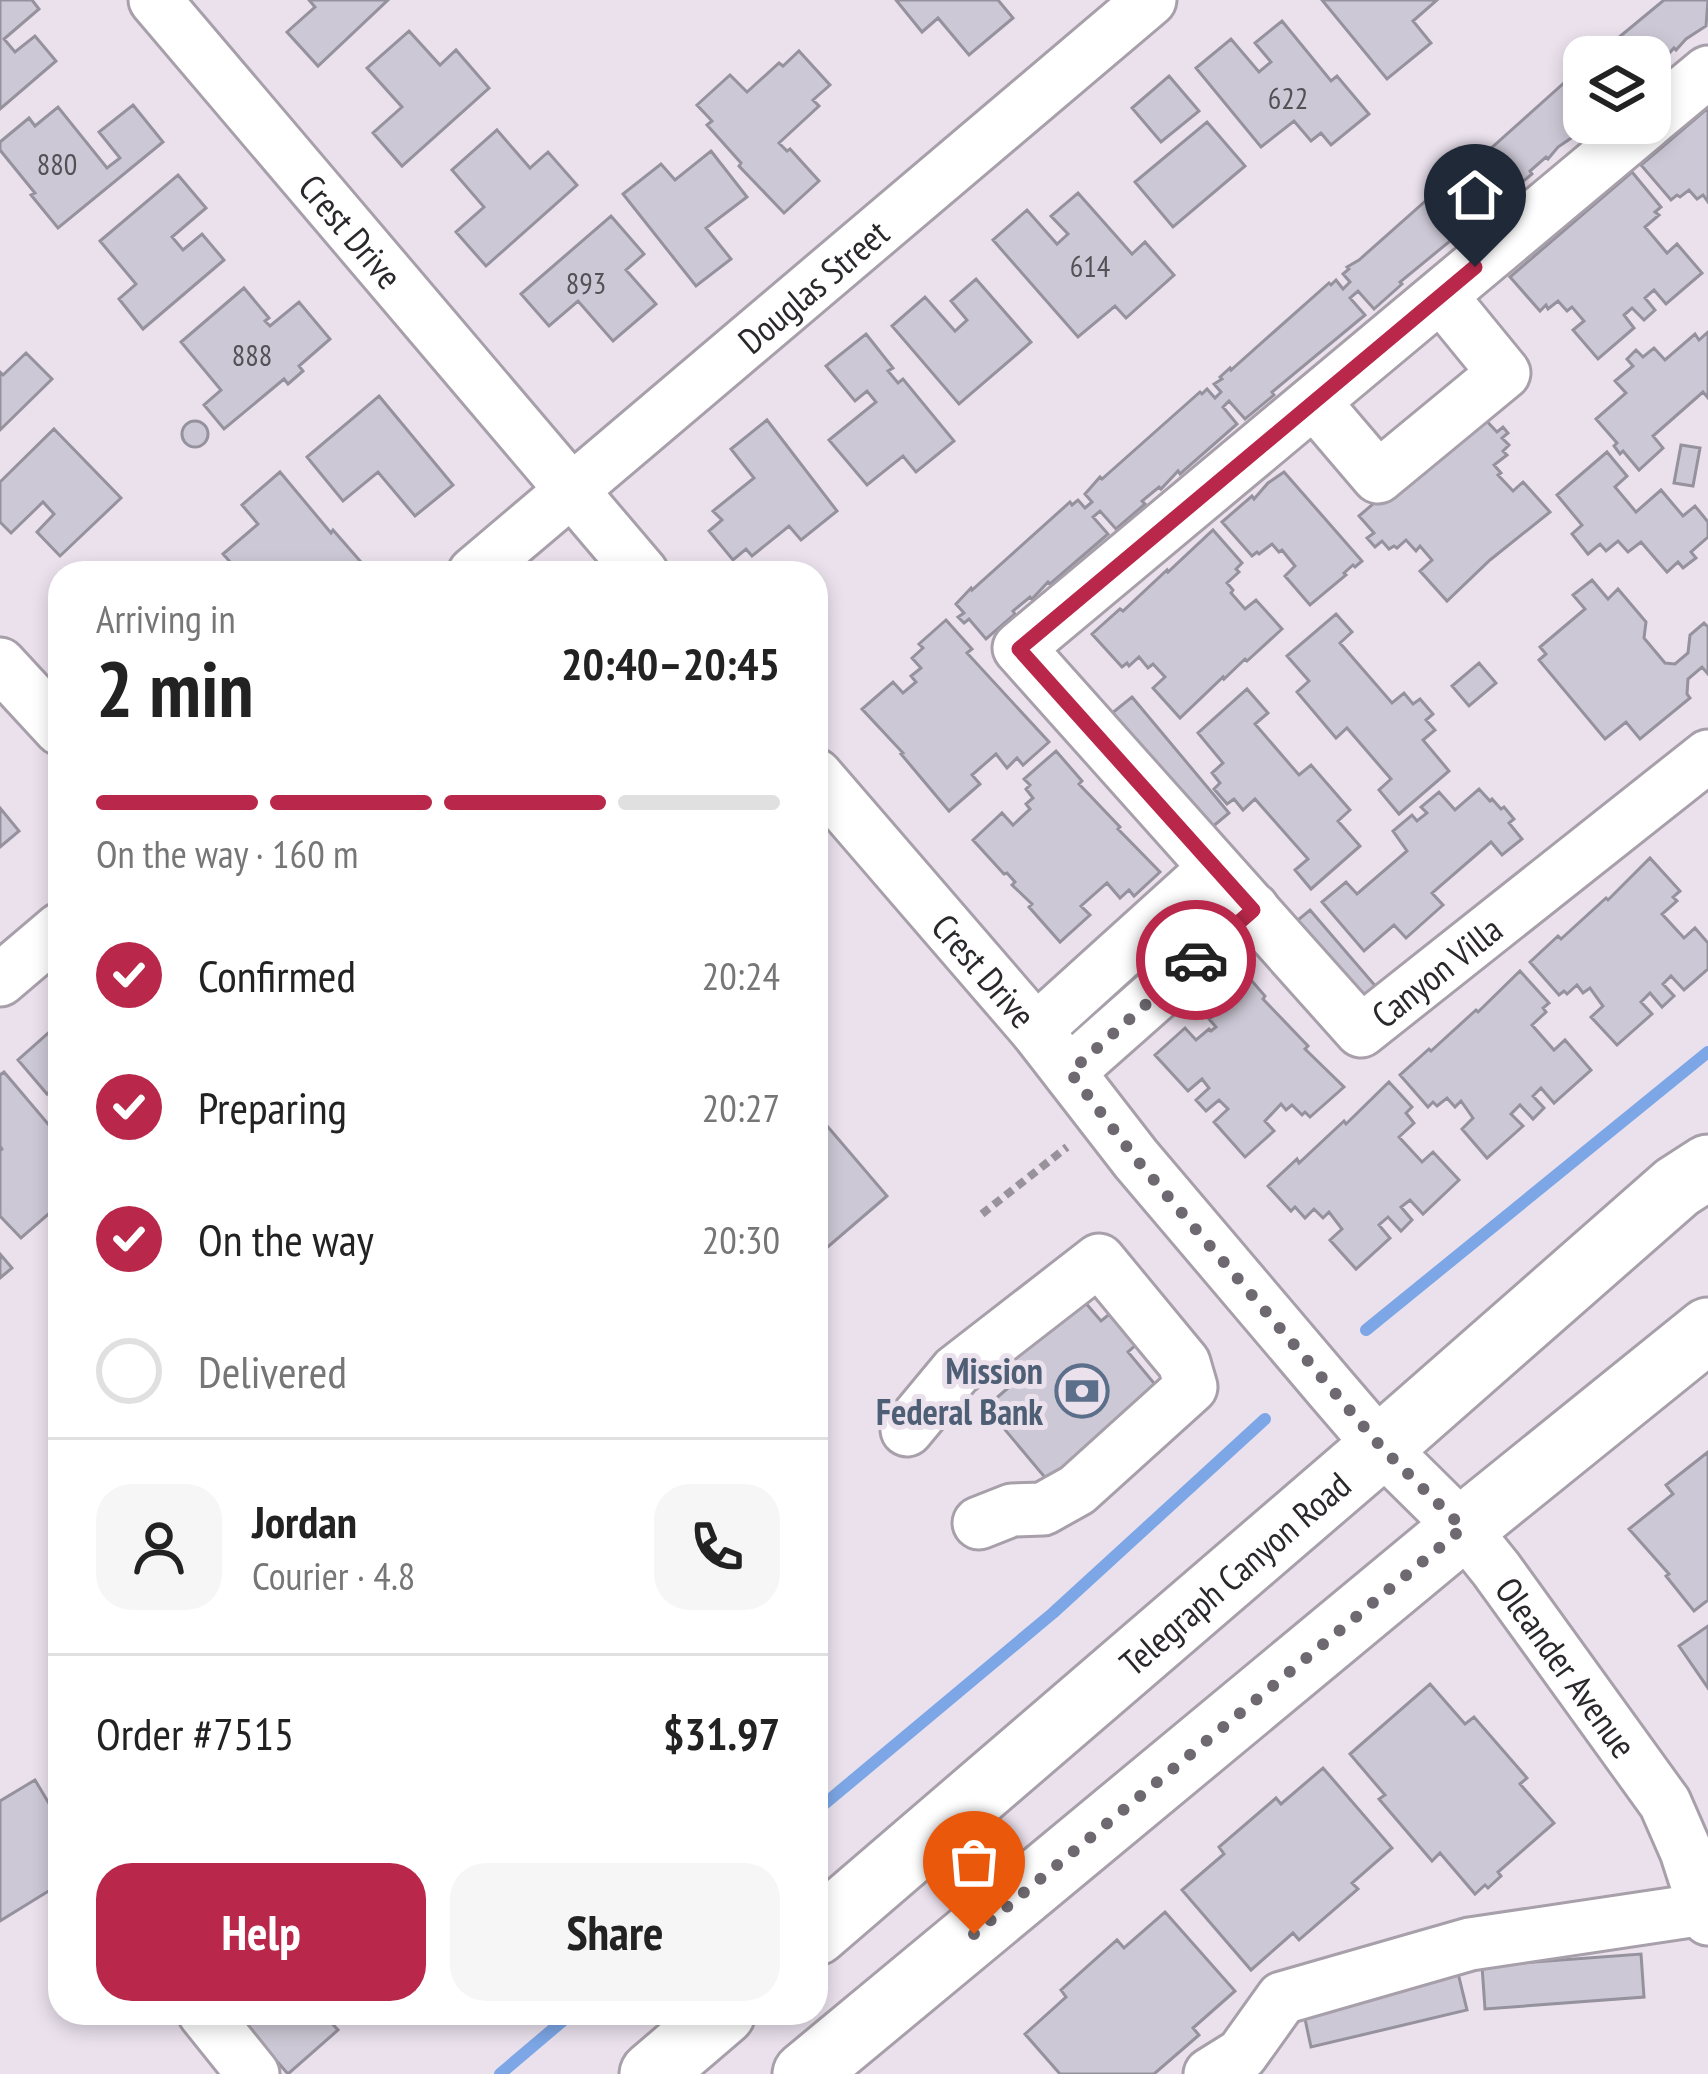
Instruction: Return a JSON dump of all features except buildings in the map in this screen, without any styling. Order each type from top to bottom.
[{"type":"main road","name":"Telegraph Canyon Road","points":[[828,1923],[1677,1187],[1708,1167]]},
{"type":"main road","points":[[805,2074],[1708,1330]]},
{"type":"main road","points":[[652,2074],[709,2025]]},
{"type":"street","name":"Crest Drive","points":[[155,0],[631,561]]},
{"type":"street","name":"Douglas Street","points":[[488,561],[1150,0]]},
{"type":"street","name":"Canyon Villa","points":[[1671,103],[1708,72]]},
{"type":"street","name":"Canyon Villa","points":[[1622,144],[1019,649],[1361,1031],[1702,775]]},
{"type":"street","points":[[1314,402],[1378,476],[1504,374],[1441,296]]},
{"type":"street","points":[[0,664],[48,716]]},
{"type":"street","name":"Crest Drive","points":[[828,789],[1036,1030],[1136,1159],[1381,1447]]},
{"type":"street","points":[[1036,1030],[1215,868]]},
{"type":"street","points":[[1070,1072],[1253,910]]},
{"type":"street","points":[[0,980],[48,939]]},
{"type":"street","points":[[907,1430],[956,1371],[1099,1260],[1184,1363],[1191,1387],[1076,1490],[1043,1509],[1012,1510],[979,1523]]},
{"type":"street","name":"Oleander Avenue","points":[[1381,1447],[1463,1528],[1496,1569],[1697,1847],[1706,1914]]},
{"type":"street","points":[[1210,2074],[1242,2054],[1282,1998],[1470,1945],[1706,1914]]},
{"type":"street","points":[[214,2025],[253,2074]]},
{"type":"path","points":[[982,1214],[1067,1148]]},
{"type":"waterway","points":[[1366,1330],[1708,1052]]},
{"type":"waterway","points":[[828,1801],[1053,1613],[1265,1419]]},
{"type":"waterway","points":[[500,2074],[558,2025]]},
{"type":"way so far","points":[[974,1934],[1463,1528],[1381,1447],[1136,1159],[1070,1072],[1196,960]]},
{"type":"place","name":"Mission Federal Bank","points":[[1082,1391]]},
{"type":"route","points":[[1196,960],[1253,910],[1019,649],[1475,267]]}]
